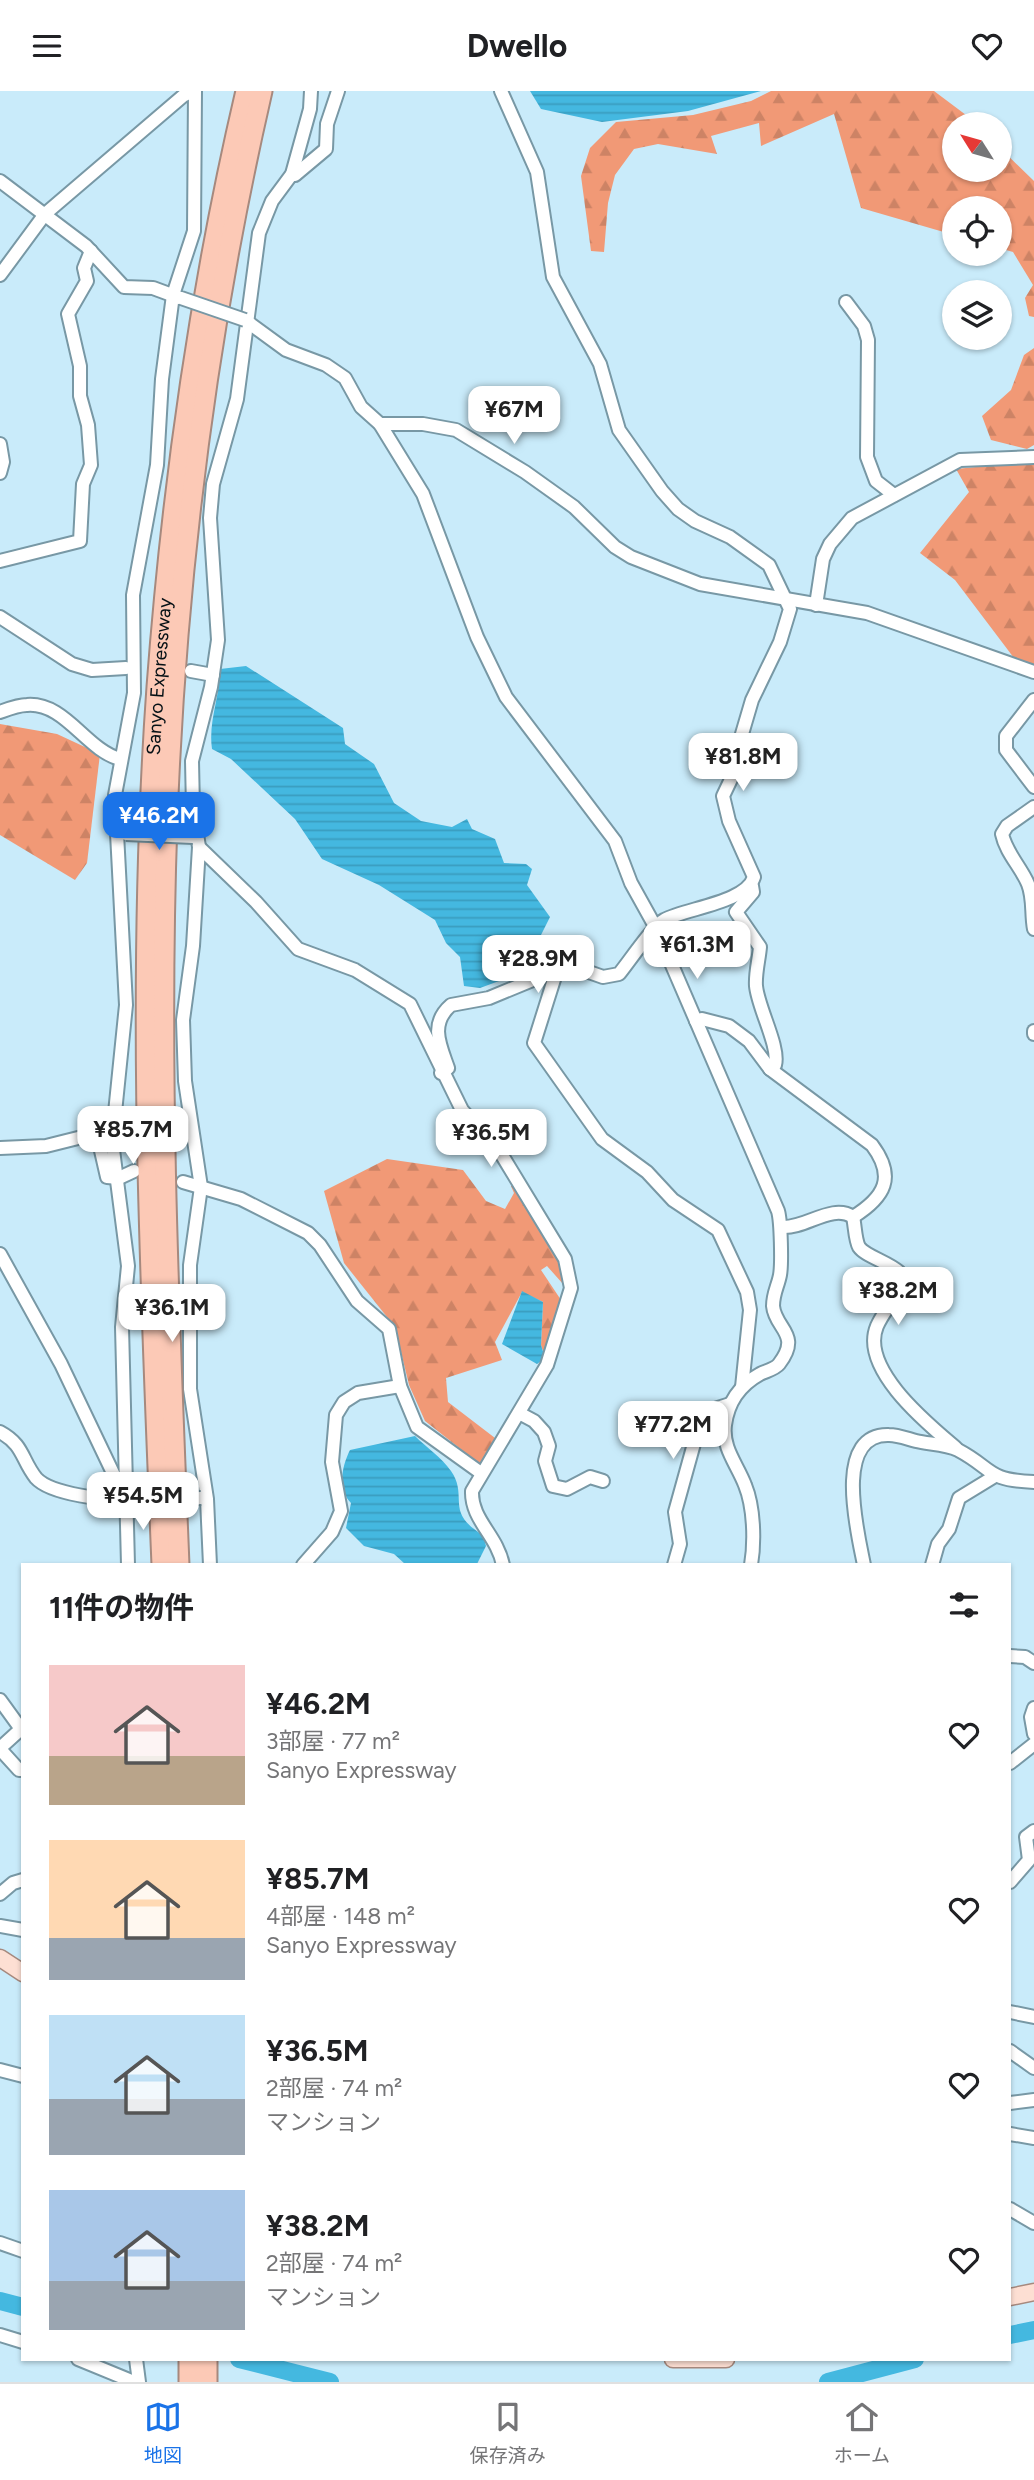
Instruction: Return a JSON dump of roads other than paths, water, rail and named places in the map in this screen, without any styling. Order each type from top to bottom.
[{"type":"highway","name":"Sanyo Expressway","points":[[162,1563],[152,1319],[147,1051],[151,818],[157,689],[168,559],[194,360],[214,238],[246,91]]},
{"type":"highway","name":"Sanyo Expressway","points":[[179,1563],[165,1181],[164,946],[170,767],[185,560],[198,448],[230,241],[262,91]]},
{"type":"highway","points":[[189,2361],[189,2382]]},
{"type":"highway","points":[[207,2361],[207,2382]]},
{"type":"main road","points":[[0,1958],[21,1972]]},
{"type":"main road","points":[[1011,2297],[1034,2292]]},
{"type":"street","points":[[0,275],[45,214],[183,96],[194,91],[194,231],[177,297],[162,379],[157,465],[133,595],[134,693],[115,796],[120,834],[126,1005],[112,1142],[119,1178],[128,1266],[122,1327],[130,1501],[128,1563]]},
{"type":"street","points":[[209,1563],[189,1365],[190,1265],[201,1187],[185,1081],[183,1020],[193,946],[197,840],[192,761],[213,675],[218,640],[210,518],[213,484],[237,399],[259,233],[272,201],[292,174],[310,109],[311,91]]},
{"type":"street","points":[[292,174],[295,175],[326,149],[327,124],[338,91]]},
{"type":"street","points":[[501,91],[537,171],[553,277],[600,364],[620,430],[662,491],[678,509],[695,521],[730,537],[769,565],[790,609],[780,642],[752,700],[743,734],[743,754],[723,796],[729,821],[754,877],[753,892],[736,912],[760,947],[756,985],[767,1031],[778,1056],[775,1065],[770,1069]]},
{"type":"street","points":[[0,181],[91,251],[124,288],[153,288],[247,321],[286,350],[326,365],[345,378],[361,407],[380,424],[423,494],[477,637],[506,697],[607,829],[656,929],[778,1211],[782,1227],[778,1243],[780,1274],[773,1294],[774,1314],[787,1330],[788,1346],[778,1366],[742,1387],[730,1404],[725,1426],[725,1444],[750,1504],[751,1563]]},
{"type":"street","points":[[0,561],[80,541],[83,484],[91,465],[88,425],[80,396],[80,366],[68,314],[87,281],[84,268],[91,251]]},
{"type":"street","points":[[846,302],[864,326],[868,340],[867,457],[876,481],[894,495]]},
{"type":"street","points":[[380,424],[423,424],[456,430],[525,472],[573,507],[615,547],[631,557],[700,584],[867,613],[1034,672]]},
{"type":"street","points":[[0,444],[3,462],[0,473]]},
{"type":"street","points":[[816,605],[824,559],[834,538],[852,518],[960,460],[1034,457]]},
{"type":"street","points":[[0,617],[72,664],[92,670],[126,668]]},
{"type":"street","points":[[191,671],[213,675]]},
{"type":"street","points":[[1034,700],[1006,736],[1006,750],[1034,787]]},
{"type":"street","points":[[0,712],[29,704],[49,710],[63,718],[107,755],[120,759]]},
{"type":"street","points":[[1034,807],[1007,826],[1002,834],[1004,844],[1028,882],[1034,929]]},
{"type":"street","points":[[120,834],[197,840],[298,949],[355,970],[410,1005],[461,1110],[500,1152],[565,1259],[571,1288],[547,1364],[472,1491],[471,1506],[500,1546],[503,1563]]},
{"type":"street","points":[[441,1073],[448,1068],[437,1035],[443,1012],[451,1005],[489,998],[569,965],[603,977],[618,974],[661,921],[741,893],[752,884]]},
{"type":"street","points":[[557,969],[534,1043],[602,1139],[647,1172],[673,1200],[718,1230],[747,1292],[750,1310],[742,1387]]},
{"type":"street","points":[[696,1021],[702,1019],[729,1026],[749,1041],[770,1069],[872,1145],[882,1159],[886,1173],[882,1191],[869,1207],[853,1217],[836,1212],[794,1228],[782,1227]]},
{"type":"street","points":[[0,1148],[46,1146],[90,1135],[99,1142],[107,1177],[119,1178],[134,1171]]},
{"type":"street","points":[[183,1182],[241,1199],[308,1233],[320,1245],[357,1301],[389,1329],[400,1386],[417,1427],[481,1473]]},
{"type":"street","points":[[853,1217],[859,1247],[874,1259],[887,1261],[899,1272],[900,1284],[886,1315],[877,1326],[874,1343],[888,1382],[911,1409],[956,1448],[995,1476],[1005,1481],[1034,1482]]},
{"type":"street","points":[[0,1254],[61,1364],[130,1501]]},
{"type":"street","points":[[305,1563],[332,1532],[341,1511],[332,1462],[335,1415],[344,1402],[358,1393],[400,1386]]},
{"type":"street","points":[[675,1563],[680,1544],[675,1512],[700,1422],[708,1411],[730,1404]]},
{"type":"street","points":[[519,1413],[534,1421],[544,1432],[549,1446],[545,1461],[553,1486],[566,1489],[590,1477],[603,1482]]},
{"type":"street","points":[[0,1431],[20,1447],[36,1478],[48,1487],[130,1501],[204,1498]]},
{"type":"street","points":[[864,1563],[851,1493],[860,1452],[871,1439],[889,1435],[956,1448]]},
{"type":"street","points":[[933,1563],[938,1544],[949,1529],[958,1498],[995,1476]]},
{"type":"street","points":[[1011,1655],[1025,1657],[1034,1663]]},
{"type":"street","points":[[0,1699],[20,1729],[0,1749],[21,1770]]},
{"type":"street","points":[[1034,1708],[1031,1717],[1034,1734]]},
{"type":"street","points":[[1011,1762],[1034,1744]]},
{"type":"street","points":[[1011,1881],[1030,1860],[1026,1837],[1034,1831]]},
{"type":"street","points":[[0,1893],[21,1881]]},
{"type":"street","points":[[0,1926],[21,1930]]},
{"type":"street","points":[[1011,2012],[1034,2017]]},
{"type":"street","points":[[1011,2052],[1034,2068]]},
{"type":"street","points":[[0,2070],[21,2075]]},
{"type":"street","points":[[1011,2103],[1034,2100]]},
{"type":"street","points":[[1011,2134],[1034,2138]]},
{"type":"street","points":[[1011,2210],[1034,2223]]},
{"type":"street","points":[[0,2243],[21,2250]]},
{"type":"street","points":[[0,2335],[21,2341]]},
{"type":"street","points":[[84,2361],[137,2379],[136,2361]]},
{"type":"water","points":[[530,91],[761,91],[688,111],[602,122],[541,109]]},
{"type":"water","points":[[246,666],[343,728],[345,744],[374,764],[394,803],[421,821],[452,827],[467,819],[472,829],[495,839],[504,863],[526,864],[532,869],[527,885],[550,917],[540,937],[554,961],[480,988],[464,986],[460,957],[446,943],[435,920],[379,885],[322,859],[295,819],[231,759],[212,749],[220,669]]},
{"type":"water","points":[[522,1291],[543,1302],[541,1345],[545,1358],[537,1364],[502,1344]]},
{"type":"water","points":[[415,1436],[439,1457],[456,1480],[460,1511],[464,1519],[483,1535],[486,1546],[478,1563],[404,1563],[394,1554],[364,1546],[346,1528],[351,1503],[344,1491],[342,1477],[350,1450]]},
{"type":"waterway","points":[[0,2301],[21,2306]]},
{"type":"waterway","points":[[1011,2335],[1034,2330]]},
{"type":"waterway","points":[[247,2361],[330,2382]]},
{"type":"waterway","points":[[828,2382],[907,2361]]}]
